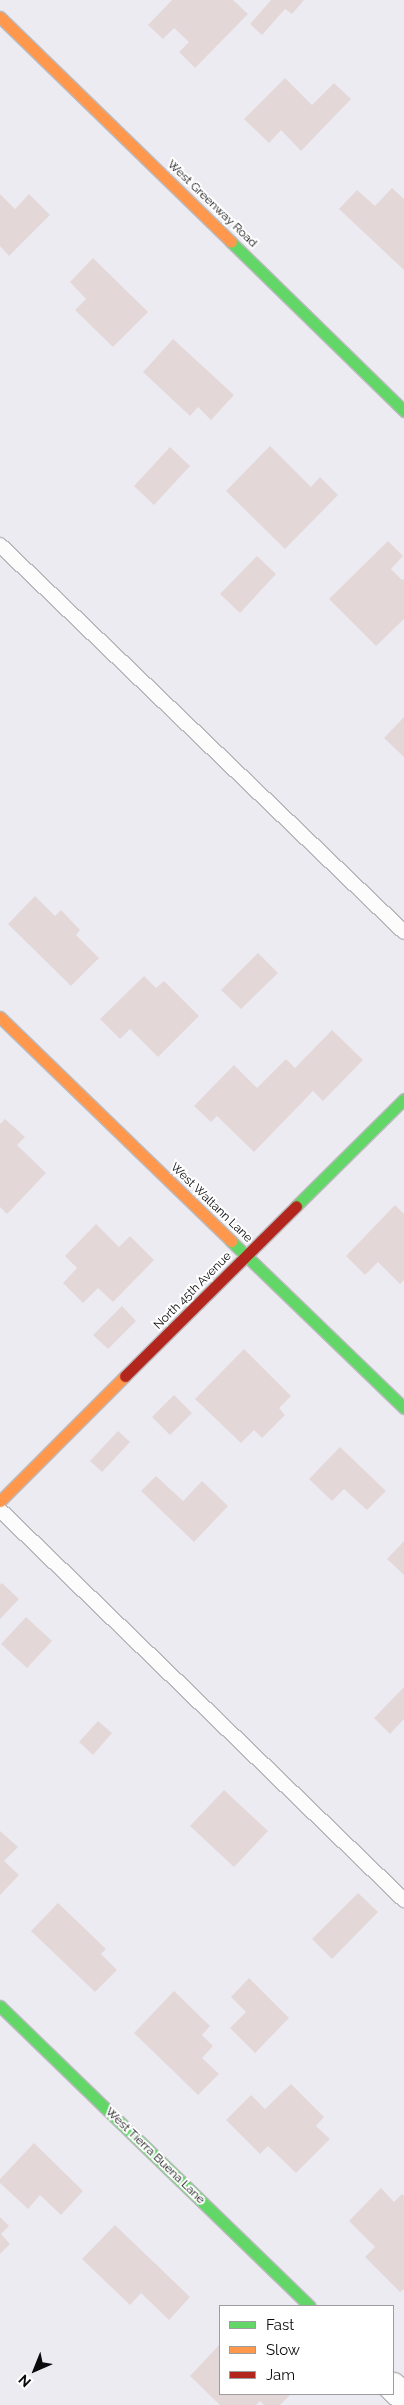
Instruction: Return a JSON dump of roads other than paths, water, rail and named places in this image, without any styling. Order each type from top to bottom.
[{"type":"street","name":"West Greenway Road","points":[[0,17],[404,411]]},
{"type":"street","name":"West Waltann Lane","points":[[0,1017],[404,1408]]},
{"type":"street","name":"North 45th Avenue","points":[[0,1501],[248,1257],[404,1099]]},
{"type":"street","name":"West Tierra Buena Lane","points":[[0,2006],[309,2305]]},
{"type":"street","points":[[394,2387],[404,2398]]},
{"type":"lane","points":[[0,545],[404,932]]},
{"type":"lane","points":[[0,1510],[404,1900]]}]
